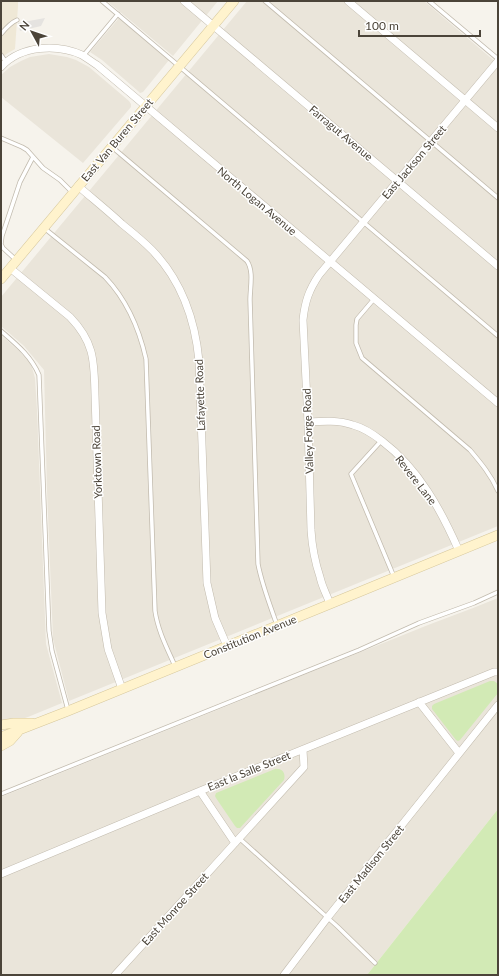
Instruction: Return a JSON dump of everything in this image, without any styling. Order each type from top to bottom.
[{"type":"main road","name":"East Van Buren Street","points":[[1,279],[234,1]]},
{"type":"main road","name":"Constitution Avenue","points":[[1,737],[498,535]]},
{"type":"main road","points":[[1,725],[14,723],[37,723]]},
{"type":"main road","points":[[1,746],[10,741],[20,730]]},
{"type":"street","name":"Farragut Avenue","points":[[184,1],[498,266]]},
{"type":"street","points":[[348,1],[498,128]]},
{"type":"street","name":"North Logan Avenue","points":[[4,64],[21,54],[44,48],[66,50],[83,56],[145,106],[498,403]]},
{"type":"street","name":"East Jackson Street","points":[[329,262],[498,60]]},
{"type":"street","name":"Lafayette Road","points":[[75,189],[152,250],[171,274],[190,313],[199,361],[207,583],[215,618],[227,646]]},
{"type":"street","name":"Valley Forge Road","points":[[329,262],[319,274],[307,296],[304,307],[304,320],[312,546],[320,579],[330,604]]},
{"type":"street","name":"Yorktown Road","points":[[13,264],[78,325],[84,333],[92,352],[95,395],[102,613],[108,650],[122,689]]},
{"type":"street","name":"Revere Lane","points":[[308,422],[326,421],[352,424],[362,428],[381,440],[399,456],[433,499],[459,551]]},
{"type":"street","name":"East la Salle Street","points":[[1,874],[200,791],[494,672],[498,672]]},
{"type":"street","points":[[419,702],[459,753]]},
{"type":"street","name":"East Madison Street","points":[[284,975],[328,917],[498,705]]},
{"type":"street","name":"East Monroe Street","points":[[115,975],[304,767],[303,750]]},
{"type":"street","points":[[200,791],[237,841]]},
{"type":"lane","points":[[102,1],[498,336]]},
{"type":"lane","points":[[265,1],[498,198]]},
{"type":"lane","points":[[429,1],[498,60]]},
{"type":"lane","points":[[83,56],[118,14]]},
{"type":"lane","points":[[1,34],[7,26],[17,20]]},
{"type":"lane","points":[[1,55],[4,64]]},
{"type":"lane","points":[[1,138],[22,147],[44,168],[75,189]]},
{"type":"lane","points":[[111,147],[247,261],[250,266],[258,564],[260,577],[277,626]]},
{"type":"lane","points":[[13,264],[1,244],[2,236],[20,182],[33,157]]},
{"type":"lane","points":[[44,228],[112,285],[131,312],[144,348],[146,358],[155,611],[160,633],[176,667]]},
{"type":"lane","points":[[374,299],[357,319],[356,344],[362,358],[470,450],[492,479],[498,491]]},
{"type":"lane","points":[[1,331],[29,358],[39,375],[49,631],[52,651],[68,711]]},
{"type":"lane","points":[[381,440],[351,474],[395,578]]},
{"type":"lane","points":[[1,794],[359,650],[419,623],[474,603],[498,592]]},
{"type":"lane","points":[[237,841],[328,917],[376,963]]},
{"type":"shaded area","points":[[1,1],[18,1],[18,6],[15,49],[1,58]]},
{"type":"shaded area","points":[[107,1],[218,1],[173,56]]},
{"type":"shaded area","points":[[247,1],[424,1],[498,64],[498,526],[69,701],[53,639],[44,370],[24,346],[1,326],[1,297]]},
{"type":"shaded area","points":[[45,18],[41,26],[20,31],[18,23]]},
{"type":"shaded area","points":[[119,18],[169,60],[143,92],[140,93],[102,60],[90,52]]},
{"type":"shaded area","points":[[49,54],[67,57],[89,67],[131,104],[131,107],[83,163],[1,97],[1,75],[10,67],[30,57]]},
{"type":"shaded area","points":[[1,335],[31,364],[35,378],[46,644],[62,703],[13,722],[1,722]]},
{"type":"shaded area","points":[[498,598],[498,809],[367,975],[1,975],[1,797]]},
{"type":"green space","points":[[490,681],[494,681],[498,684],[498,693],[460,740],[456,740],[432,709],[432,706]]},
{"type":"green space","points":[[275,769],[280,769],[283,772],[284,780],[240,828],[237,828],[216,798],[216,793]]},
{"type":"green space","points":[[498,809],[498,975],[367,975]]}]
